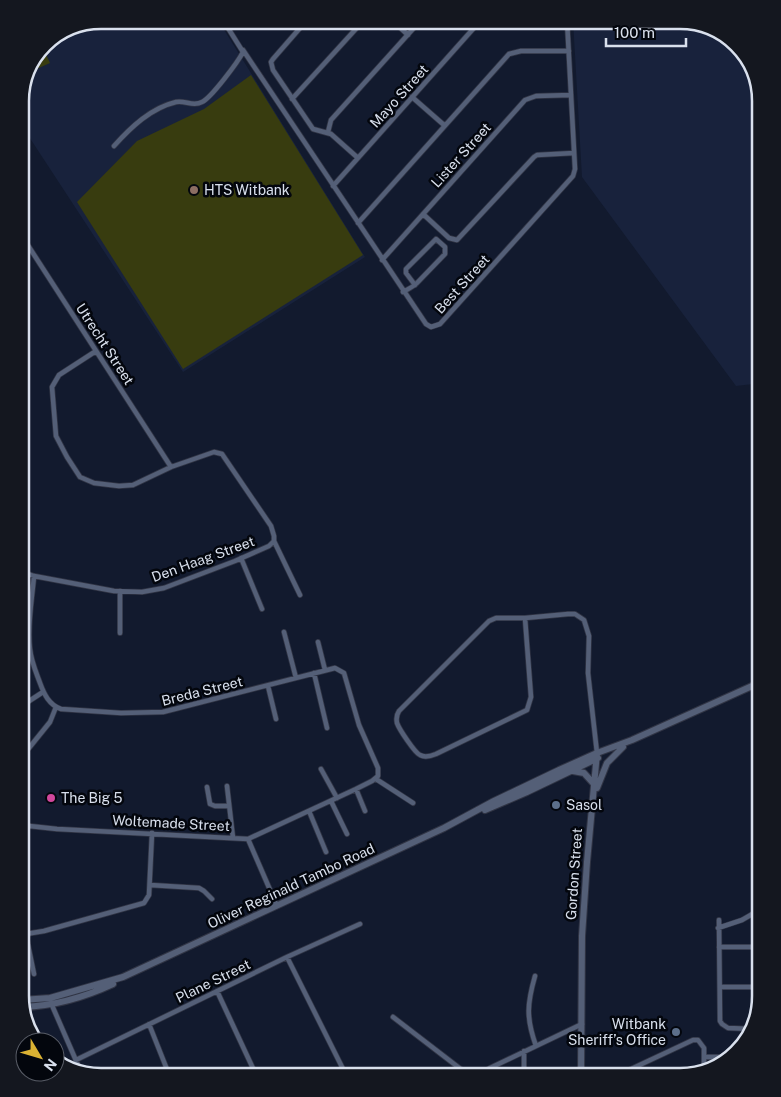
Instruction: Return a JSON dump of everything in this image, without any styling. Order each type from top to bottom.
[{"type":"main road","name":"Oliver Reginald Tambo Road","points":[[29,1006],[80,997],[100,990],[123,977],[468,816],[494,801],[752,686]]},
{"type":"main road","points":[[593,799],[607,763],[632,740]]},
{"type":"main road","name":"Oliver Reginald Tambo Road","points":[[468,816],[504,803],[572,771],[597,756]]},
{"type":"main road","name":"Gordon Street","points":[[581,1068],[582,936],[597,756]]},
{"type":"main road","points":[[572,771],[582,772],[594,784]]},
{"type":"main road","name":"Oliver Reginald Tambo Road","points":[[29,1000],[51,1001]]},
{"type":"street","name":"Best Street","points":[[229,29],[403,292],[426,324],[431,326],[440,324],[569,182],[575,169],[574,153]]},
{"type":"street","points":[[299,29],[271,62],[272,70],[313,129],[328,132],[358,158]]},
{"type":"street","points":[[292,99],[356,29]]},
{"type":"street","points":[[402,29],[408,35]]},
{"type":"street","points":[[328,132],[331,120],[413,29]]},
{"type":"street","name":"Mayo Street","points":[[333,186],[473,29]]},
{"type":"street","points":[[423,214],[449,238],[457,240],[534,157],[537,155],[574,153],[568,29]]},
{"type":"street","points":[[114,146],[132,126],[159,108],[183,101],[192,104],[204,102],[242,54],[243,50]]},
{"type":"street","points":[[358,223],[509,54],[521,51],[569,51]]},
{"type":"street","name":"Lister Street","points":[[382,260],[525,100],[532,97],[571,95]]},
{"type":"street","points":[[412,98],[444,125]]},
{"type":"street","points":[[403,292],[415,285],[445,254],[445,247],[436,239],[406,269],[406,273],[415,285]]},
{"type":"street","name":"Utrecht Street","points":[[29,247],[171,467]]},
{"type":"street","points":[[96,351],[59,374],[52,387],[56,436],[74,470],[84,480],[118,486],[133,484],[171,467],[214,452],[222,454],[271,526],[274,541],[300,595]]},
{"type":"street","name":"Den Haag Street","points":[[29,574],[120,591],[142,592],[164,588],[270,546],[274,541]]},
{"type":"street","points":[[241,558],[262,609]]},
{"type":"street","points":[[29,747],[50,722],[56,707],[43,692],[32,662],[30,626],[34,576]]},
{"type":"street","points":[[120,591],[120,633]]},
{"type":"street","name":"Gordon Street","points":[[525,618],[575,614],[584,620],[589,636],[588,673],[597,756]]},
{"type":"street","points":[[496,618],[525,618],[531,697],[529,706],[524,712],[436,754],[421,756],[413,748],[397,723],[399,711],[489,621],[496,618]]},
{"type":"street","points":[[284,632],[296,678]]},
{"type":"street","points":[[248,839],[332,801],[376,779],[378,776],[378,768],[359,725],[344,674],[335,668],[325,670],[318,642]]},
{"type":"street","name":"Breda Street","points":[[56,707],[70,710],[153,714],[325,670]]},
{"type":"street","points":[[314,673],[327,728]]},
{"type":"street","points":[[268,686],[276,719]]},
{"type":"street","points":[[29,701],[43,692]]},
{"type":"street","points":[[321,769],[338,798]]},
{"type":"street","points":[[376,779],[413,803]]},
{"type":"street","points":[[207,786],[210,804],[229,806]]},
{"type":"street","points":[[227,786],[233,838]]},
{"type":"street","points":[[356,789],[365,811]]},
{"type":"street","points":[[332,801],[347,834]]},
{"type":"street","points":[[309,811],[326,852]]},
{"type":"street","name":"Woltemade Street","points":[[29,826],[248,839],[277,906]]},
{"type":"street","points":[[29,934],[140,905],[148,898],[152,833]]},
{"type":"street","points":[[150,885],[199,888],[212,899]]},
{"type":"street","points":[[718,928],[742,920],[752,914]]},
{"type":"street","points":[[719,920],[720,1021],[728,1028],[745,1029]]},
{"type":"street","name":"Plane Street","points":[[76,1060],[287,957],[360,924]]},
{"type":"street","points":[[719,947],[752,947]]},
{"type":"street","points":[[29,950],[34,974]]},
{"type":"street","points":[[287,957],[342,1068]]},
{"type":"street","points":[[535,976],[529,997],[528,1012],[530,1028],[536,1046]]},
{"type":"street","points":[[720,987],[752,987]]},
{"type":"street","points":[[217,991],[253,1068]]},
{"type":"street","points":[[51,1001],[78,1065]]},
{"type":"street","points":[[393,1017],[459,1068]]},
{"type":"street","points":[[149,1024],[166,1068]]},
{"type":"street","points":[[490,1068],[582,1024]]},
{"type":"street","points":[[633,1068],[693,1040],[698,1040],[702,1044],[704,1064]]},
{"type":"street","points":[[524,1051],[524,1068]]},
{"type":"street","points":[[705,1057],[719,1057]]},
{"type":"shaded area","name":"HTS Witbank","points":[[101,29],[224,29],[365,257],[183,372],[29,137],[29,96],[31,82],[36,69],[53,47],[73,34]]},
{"type":"shaded area","points":[[574,29],[685,29],[699,31],[716,38],[737,57],[747,73],[752,92],[752,384],[736,386],[582,177]]},
{"type":"green space","points":[[46,55],[50,63],[36,69]]},
{"type":"green space","name":"HTS Witbank","points":[[251,75],[363,255],[183,369],[77,202],[137,141],[204,109]]},
{"type":"place","name":"HTS Witbank","points":[[194,190]]},
{"type":"place","name":"The Big 5","points":[[51,798]]},
{"type":"place","name":"Sasol","points":[[556,805]]},
{"type":"place","name":"Witbank Sheriff’s Office","points":[[676,1032]]}]
